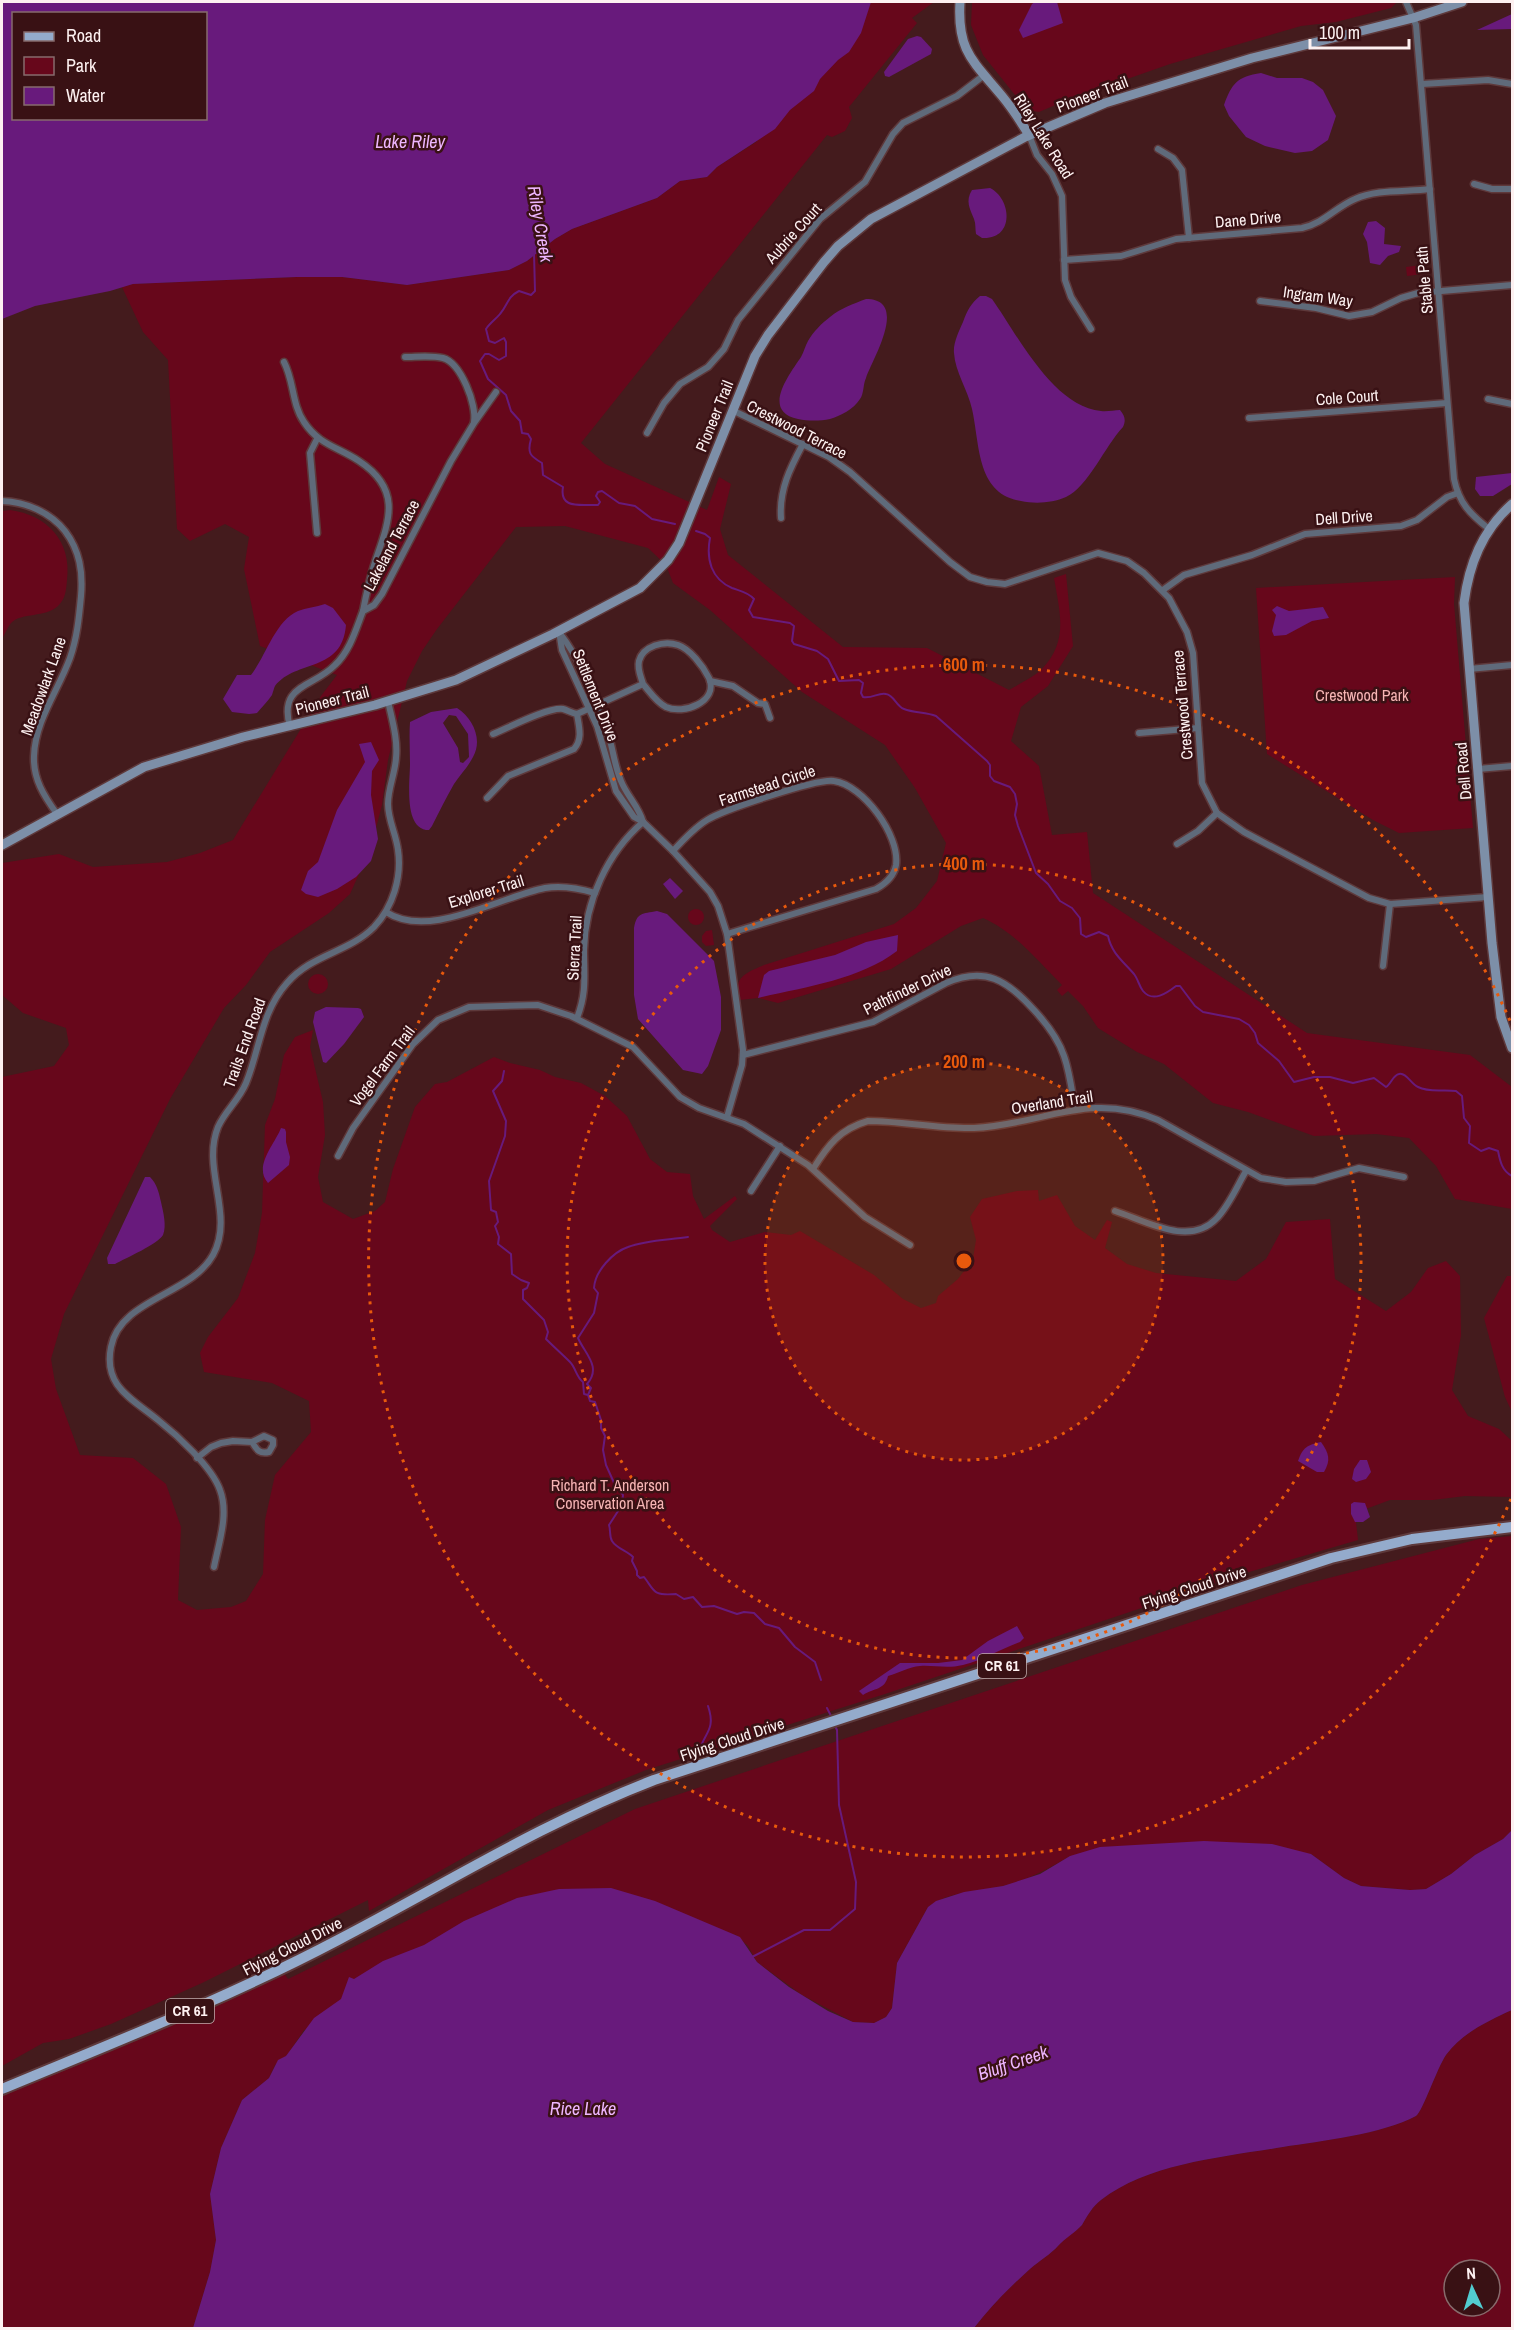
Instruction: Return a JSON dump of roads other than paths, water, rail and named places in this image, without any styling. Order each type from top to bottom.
[{"type":"main road","name":"Riley Lake Road","points":[[960,2],[961,38],[969,56],[983,76],[1002,96],[1029,135]]},
{"type":"main road","name":"Pioneer Trail","points":[[2,845],[144,767],[200,749],[375,705],[456,680],[559,631],[640,588],[668,560],[685,530],[732,410],[755,356],[768,334],[838,246],[871,219],[1029,135],[1105,103],[1241,61],[1413,18],[1462,2]]},
{"type":"main road","name":"Dell Road","points":[[1512,504],[1489,529],[1474,557],[1466,586],[1465,611],[1499,1005],[1512,1048]]},
{"type":"main road","name":"Flying Cloud Drive","points":[[2,2089],[254,1982],[338,1940],[540,1830],[604,1799],[654,1780],[1312,1564],[1371,1547],[1456,1532],[1512,1527]]},
{"type":"street","name":"Stable Path","points":[[1406,2],[1416,25],[1422,84],[1454,479],[1466,509],[1489,529]]},
{"type":"street","name":"Aubrie Court","points":[[647,433],[664,403],[680,384],[708,367],[724,349],[738,320],[820,219],[865,182],[903,123],[957,96],[983,76]]},
{"type":"street","points":[[1422,84],[1488,80],[1512,84]]},
{"type":"street","name":"Riley Lake Road","points":[[1029,135],[1037,155],[1052,174],[1062,196],[1067,288],[1091,329]]},
{"type":"street","points":[[1158,149],[1173,158],[1182,170],[1190,237]]},
{"type":"street","points":[[1474,184],[1492,189],[1512,189]]},
{"type":"street","name":"Dane Drive","points":[[1064,260],[1121,256],[1140,252],[1167,240],[1302,228],[1319,223],[1344,204],[1361,196],[1430,189]]},
{"type":"street","name":"Ingram Way","points":[[1260,301],[1316,308],[1349,316],[1372,312],[1410,294],[1512,285]]},
{"type":"street","points":[[405,357],[442,358],[457,368],[474,407],[474,423]]},
{"type":"street","points":[[284,362],[290,374],[303,421],[317,439],[351,455],[367,466],[386,489],[388,523],[363,611]]},
{"type":"street","name":"Lakeland Terrace","points":[[290,727],[287,708],[294,692],[335,666],[352,641],[363,611],[374,605],[382,594],[428,502],[474,423],[496,392]]},
{"type":"street","points":[[1488,399],[1512,404]]},
{"type":"street","name":"Cole Court","points":[[1249,418],[1447,403]]},
{"type":"street","name":"Crestwood Terrace","points":[[732,410],[829,457],[850,472],[950,562],[970,577],[1005,584],[1098,554],[1127,561],[1163,590],[1180,615],[1190,642],[1202,783],[1217,813],[1244,832],[1369,898],[1390,904],[1488,897]]},
{"type":"street","points":[[317,439],[310,453],[317,533]]},
{"type":"street","points":[[781,518],[782,492],[788,472],[803,444]]},
{"type":"street","name":"Dell Drive","points":[[1163,590],[1184,575],[1252,555],[1305,534],[1401,526],[1417,520],[1447,497],[1458,493]]},
{"type":"street","name":"Meadowlark Lane","points":[[2,501],[22,503],[44,512],[62,527],[71,539],[83,573],[78,628],[69,659],[36,735],[33,757],[35,778],[42,794],[57,814]]},
{"type":"street","name":"Settlement Drive","points":[[559,631],[570,646],[598,705],[620,779],[631,801],[641,814],[643,822]]},
{"type":"street","name":"Settlement Drive","points":[[559,631],[562,650],[590,708],[616,791],[634,817],[643,822],[673,851],[710,892],[718,906],[727,934],[743,1055],[727,1116]]},
{"type":"street","points":[[664,643],[679,645],[690,652],[710,681],[709,690],[702,702],[681,710],[672,709],[660,703],[643,684],[639,672],[639,659],[648,649],[664,643]]},
{"type":"street","points":[[1469,669],[1512,665]]},
{"type":"street","points":[[710,681],[733,686],[758,703],[765,704],[770,717]]},
{"type":"street","points":[[493,734],[513,727],[518,721],[556,709],[577,714],[643,684]]},
{"type":"street","name":"Trails End Road","points":[[214,1567],[224,1515],[220,1489],[197,1458],[163,1424],[124,1395],[111,1370],[111,1345],[121,1324],[131,1315],[195,1276],[208,1264],[215,1253],[221,1226],[212,1158],[214,1143],[218,1126],[239,1098],[247,1082],[266,1016],[274,999],[298,970],[360,938],[386,912],[393,895],[399,866],[398,849],[389,817],[388,803],[396,759],[394,727],[388,701]]},
{"type":"street","points":[[487,798],[508,776],[574,749],[580,740],[577,714]]},
{"type":"street","points":[[1139,733],[1198,728]]},
{"type":"street","points":[[1478,769],[1512,766]]},
{"type":"street","name":"Farmstead Circle","points":[[673,851],[701,825],[716,815],[814,782],[835,781],[845,784],[867,801],[877,813],[885,826],[895,856],[894,872],[884,885],[727,934]]},
{"type":"street","points":[[1177,844],[1198,831],[1217,813]]},
{"type":"street","name":"Sierra Trail","points":[[577,1018],[585,994],[586,931],[595,893],[613,858],[643,822]]},
{"type":"street","name":"Explorer Trail","points":[[386,912],[395,919],[413,922],[473,911],[546,888],[563,887],[595,893]]},
{"type":"street","points":[[1383,966],[1390,904]]},
{"type":"street","name":"Pathfinder Drive","points":[[743,1055],[873,1022],[952,980],[972,975],[985,976],[1010,985],[1050,1027],[1064,1057],[1075,1110]]},
{"type":"street","name":"Vogel Farm Trail","points":[[338,1156],[353,1128],[413,1044],[438,1020],[469,1007],[521,1004],[555,1009],[633,1047],[680,1097],[699,1108],[727,1116],[744,1124],[780,1146],[813,1169],[865,1217],[910,1245]]},
{"type":"street","name":"Overland Trail","points":[[813,1169],[833,1139],[849,1127],[868,1121],[975,1128],[1075,1110],[1106,1107],[1141,1113],[1261,1178],[1286,1182],[1314,1181],[1359,1168],[1404,1177]]},
{"type":"street","points":[[751,1191],[780,1146]]},
{"type":"street","points":[[1115,1211],[1181,1232],[1200,1230],[1216,1219],[1246,1171]]},
{"type":"street","points":[[197,1458],[211,1447],[221,1443],[252,1442]]},
{"type":"water","name":"Lake Riley","points":[[2,2],[871,2],[861,33],[849,52],[838,60],[820,79],[814,91],[790,110],[775,129],[717,167],[707,177],[680,181],[657,198],[572,229],[527,261],[509,270],[407,285],[342,277],[133,284],[35,306],[2,319]]},
{"type":"water","points":[[1035,2],[1057,2],[1063,23],[1023,38],[1019,30]]},
{"type":"water","points":[[1512,14],[1512,29],[1477,30]]},
{"type":"water","points":[[921,37],[932,49],[931,54],[889,77],[885,76],[884,72],[908,39]]},
{"type":"water","points":[[1261,73],[1277,78],[1302,78],[1313,82],[1323,90],[1336,116],[1328,140],[1312,151],[1295,153],[1265,146],[1246,137],[1229,116],[1224,105],[1236,82]]},
{"type":"water","points":[[990,188],[1003,201],[1007,218],[1000,233],[993,237],[982,238],[976,234],[969,198],[972,190]]},
{"type":"water","points":[[1376,221],[1385,228],[1384,244],[1401,246],[1399,252],[1388,256],[1380,265],[1370,263],[1367,242],[1363,234],[1368,222]]},
{"type":"water","points":[[980,296],[992,299],[1038,367],[1067,397],[1084,406],[1101,411],[1120,410],[1124,416],[1123,427],[1082,485],[1066,497],[1044,502],[1021,501],[995,489],[988,478],[979,452],[970,402],[954,353],[955,341],[966,314]]},
{"type":"water","points":[[866,299],[879,302],[885,309],[887,319],[885,332],[865,380],[860,399],[846,412],[830,419],[806,420],[787,415],[781,408],[781,392],[810,338],[834,314]]},
{"type":"water","points":[[1512,473],[1512,484],[1493,496],[1480,496],[1475,489],[1476,477]]},
{"type":"water","points":[[325,604],[333,608],[346,625],[343,640],[336,651],[327,658],[284,678],[275,686],[272,695],[257,713],[232,712],[223,699],[237,675],[251,675],[277,631],[290,616],[298,611]]},
{"type":"water","points":[[1277,606],[1289,611],[1323,607],[1329,618],[1312,621],[1286,635],[1274,636],[1272,631],[1276,615],[1272,610]]},
{"type":"water","points":[[457,708],[463,712],[472,723],[477,744],[471,761],[454,784],[429,830],[421,828],[415,822],[410,803],[410,722],[431,712]],"holes":[[[449,715],[456,716],[468,734],[469,757],[463,763],[460,762],[458,748],[443,723]]]},
{"type":"water","points":[[371,742],[379,760],[372,771],[371,795],[378,839],[371,861],[356,877],[337,889],[318,897],[306,894],[301,890],[308,871],[318,862],[337,810],[365,762],[359,744]]},
{"type":"water","points":[[670,878],[683,891],[675,899],[663,884]]},
{"type":"water","points":[[657,911],[667,914],[714,961],[721,997],[721,1030],[708,1066],[702,1074],[683,1070],[638,1019],[634,995],[634,928],[639,916]]},
{"type":"water","points":[[898,935],[897,951],[866,969],[830,981],[758,998],[764,975],[769,971],[835,955],[866,942]]},
{"type":"water","points":[[326,1007],[358,1008],[361,1009],[364,1017],[326,1063],[323,1062],[313,1022],[315,1012]]},
{"type":"water","points":[[281,1128],[286,1132],[289,1165],[268,1183],[264,1176],[264,1162]]},
{"type":"water","points":[[145,1177],[150,1177],[158,1192],[164,1218],[163,1235],[141,1251],[115,1264],[108,1264],[107,1258]]},
{"type":"water","points":[[1321,1442],[1327,1453],[1328,1464],[1324,1472],[1317,1472],[1298,1461],[1306,1447]]},
{"type":"water","points":[[1360,1460],[1367,1460],[1371,1472],[1366,1479],[1356,1482],[1352,1479],[1354,1469]]},
{"type":"water","points":[[1365,1503],[1370,1517],[1363,1522],[1355,1522],[1351,1514],[1351,1504]]},
{"type":"water","points":[[1017,1626],[1024,1638],[1020,1642],[985,1657],[957,1666],[912,1668],[888,1676],[882,1686],[863,1695],[859,1691],[900,1663],[938,1663],[962,1660],[988,1641]]},
{"type":"water","name":"Rice Lake","points":[[1512,1830],[1512,2010],[1476,2028],[1452,2047],[1442,2061],[1416,2116],[1387,2128],[1351,2136],[1188,2163],[1120,2188],[1098,2203],[1082,2225],[1015,2283],[974,2328],[193,2328],[210,2272],[216,2240],[210,2194],[221,2148],[242,2100],[269,2078],[278,2060],[286,2056],[314,2018],[341,1999],[349,1977],[354,1979],[383,1961],[424,1945],[464,1921],[517,1898],[559,1889],[611,1888],[655,1901],[740,1937],[757,1962],[789,1987],[828,2011],[853,2022],[874,2023],[886,2017],[892,2008],[897,1963],[928,1907],[936,1901],[964,1892],[1003,1886],[1040,1874],[1070,1856],[1100,1847],[1204,1841],[1272,1844],[1311,1854],[1344,1878],[1361,1886],[1410,1890],[1426,1889],[1451,1874],[1475,1855],[1503,1839]]},
{"type":"waterway","name":"Riley Creek","points":[[534,253],[535,291],[531,295],[519,291],[515,293],[486,329],[489,341],[495,343],[504,338],[506,342],[506,356],[499,360],[485,354],[480,361],[488,379],[506,395],[511,411],[520,421],[522,433],[528,434],[531,439],[530,454],[542,463],[543,475],[563,487],[564,499],[568,503],[598,505],[600,502],[596,496],[602,491],[619,503],[635,506],[652,519],[675,524]]},
{"type":"waterway","name":"Riley Creek","points":[[696,531],[710,538],[710,561],[719,579],[754,599],[749,610],[753,617],[790,623],[794,626],[792,641],[794,644],[817,651],[828,659],[839,681],[859,680],[863,683],[861,693],[863,697],[886,694],[904,709],[936,716],[987,761],[990,765],[990,776],[994,781],[1010,787],[1015,794],[1017,804],[1015,815],[1036,873],[1048,884],[1060,901],[1072,908],[1080,918],[1081,934],[1086,937],[1099,932],[1108,936],[1115,953],[1134,974],[1147,995],[1160,996],[1180,986],[1195,1006],[1203,1012],[1239,1019],[1249,1025],[1258,1043],[1279,1061],[1294,1082],[1314,1077],[1330,1077],[1353,1083],[1374,1078],[1386,1087],[1395,1076],[1402,1074],[1423,1089],[1456,1091],[1462,1096],[1464,1118],[1470,1126],[1469,1143],[1481,1151],[1489,1148],[1498,1151],[1504,1169],[1512,1176]]},
{"type":"waterway","points":[[504,1071],[502,1081],[493,1091],[506,1121],[505,1136],[489,1181],[491,1210],[496,1212],[498,1222],[495,1226],[499,1237],[498,1244],[511,1254],[512,1274],[529,1283],[523,1290],[523,1299],[544,1320],[548,1332],[546,1339],[572,1364],[583,1382],[584,1394],[588,1395],[590,1401],[595,1402],[605,1436],[603,1450],[606,1465],[615,1485],[623,1495],[622,1505],[609,1525],[612,1541],[633,1557],[632,1561],[637,1575],[640,1578],[644,1577],[655,1592],[676,1594],[684,1599],[693,1597],[702,1607],[714,1606],[737,1614],[754,1613],[765,1624],[779,1628],[795,1647],[815,1662],[821,1680]]},
{"type":"waterway","points":[[588,1395],[591,1388],[587,1384],[591,1378],[593,1366],[578,1338],[594,1313],[598,1293],[594,1288],[601,1269],[611,1258],[628,1247],[688,1237]]},
{"type":"waterway","points":[[698,1756],[710,1727],[708,1706]]},
{"type":"waterway","points":[[827,1708],[832,1718]]},
{"type":"waterway","points":[[752,1957],[804,1930],[830,1930],[855,1909],[856,1882],[839,1805],[835,1726]]},
{"type":"park label","name":"Crestwood Park","points":[[1362,695]]},
{"type":"park label","name":"Richard T. Anderson Conservation Area","points":[[610,1494]]},
{"type":"water label","name":"Bluff Creek","points":[[1013,2063]]}]
